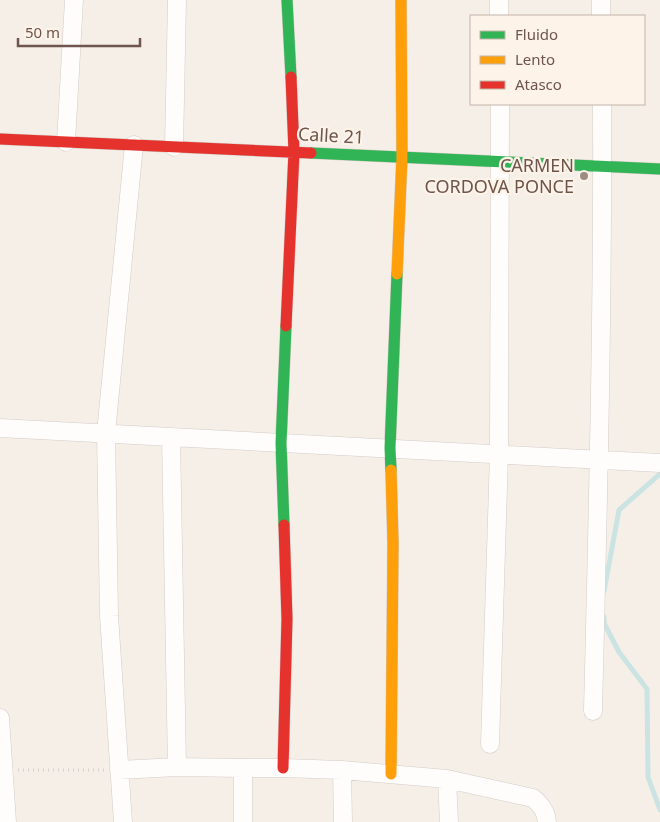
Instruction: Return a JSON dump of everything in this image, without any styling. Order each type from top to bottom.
[{"type":"street","points":[[66,142],[74,0]]},
{"type":"street","points":[[174,147],[177,0]]},
{"type":"street","points":[[283,768],[287,619],[281,443],[294,152],[286,0]]},
{"type":"street","points":[[391,774],[393,543],[390,448],[402,157],[401,0]]},
{"type":"street","points":[[499,0],[499,15]]},
{"type":"street","points":[[601,0],[601,15]]},
{"type":"street","points":[[490,744],[499,454],[500,105]]},
{"type":"street","points":[[593,711],[599,460],[602,105]]},
{"type":"street","name":"Calle 21","points":[[0,139],[660,169]]},
{"type":"street","points":[[123,822],[109,616],[106,433],[134,145]]},
{"type":"street","points":[[0,428],[659,462]]},
{"type":"street","points":[[171,437],[177,767]]},
{"type":"street","points":[[0,718],[6,822]]},
{"type":"street","points":[[119,770],[177,767],[283,768],[342,770],[447,779],[533,798],[541,805],[547,822]]},
{"type":"street","points":[[243,768],[243,822]]},
{"type":"street","points":[[342,770],[343,822]]},
{"type":"street","points":[[447,779],[449,822]]},
{"type":"path","points":[[3,770],[119,770]]},
{"type":"waterway","points":[[604,591],[619,510],[660,474]]},
{"type":"waterway","points":[[604,617],[604,623],[619,652],[647,689],[648,777],[660,810]]},
{"type":"traffic: fast","points":[[287,0],[291,77]]},
{"type":"traffic: fast","points":[[311,153],[660,169]]},
{"type":"traffic: fast","points":[[391,470],[390,448],[397,274]]},
{"type":"traffic: fast","points":[[284,525],[281,443],[286,326]]},
{"type":"traffic: slow","points":[[397,274],[402,157],[401,0]]},
{"type":"traffic: slow","points":[[391,470],[393,543],[391,774]]},
{"type":"traffic: jam","points":[[286,326],[294,152],[291,77]]},
{"type":"traffic: jam","points":[[0,139],[311,153]]},
{"type":"traffic: jam","points":[[283,768],[287,619],[284,525]]},
{"type":"place","name":"CARMEN CORDOVA PONCE","points":[[584,176]]}]
